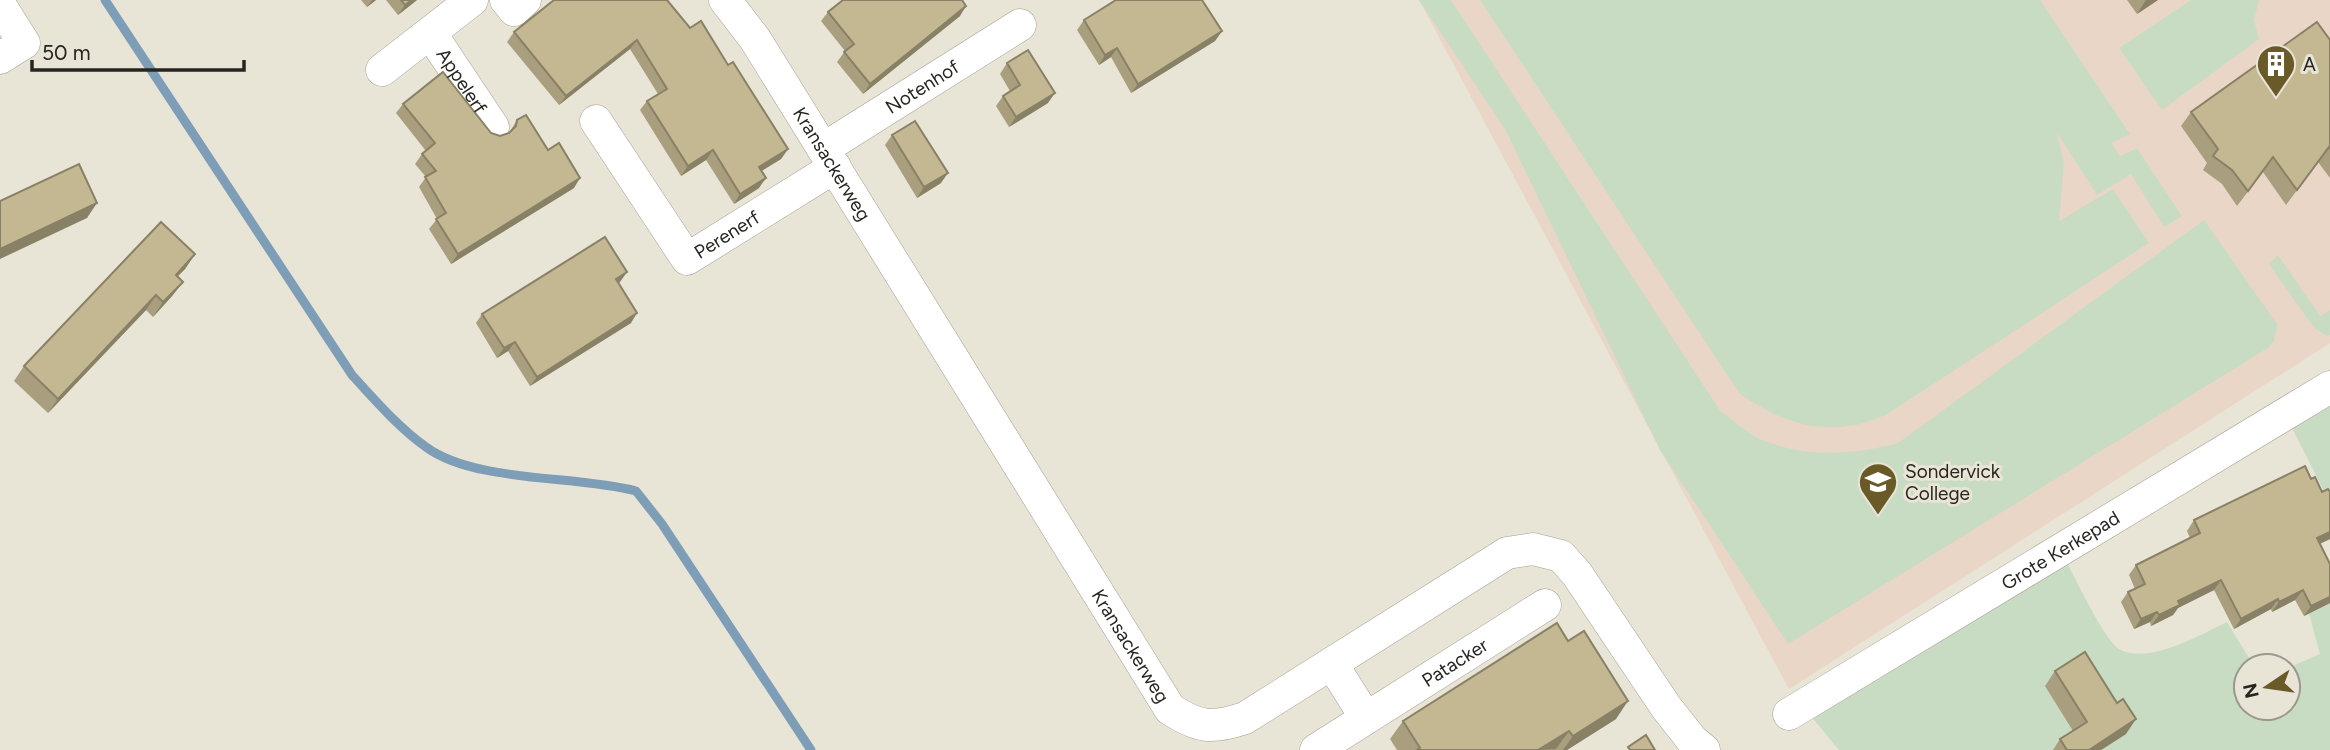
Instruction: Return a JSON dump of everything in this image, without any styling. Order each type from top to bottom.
[{"type":"street","name":"Appelerf","points":[[382,70],[472,0]]},
{"type":"street","points":[[506,0],[514,10],[525,0]]},
{"type":"street","name":"Kransackerweg","points":[[725,0],[755,39],[1170,709],[1192,723],[1220,727],[1245,718],[1507,553],[1533,549],[1561,555],[1577,574],[1666,706],[1692,740],[1704,750]]},
{"type":"street","points":[[0,5],[23,43],[0,58]]},
{"type":"street","name":"Notenhof","points":[[829,158],[1020,24]]},
{"type":"street","name":"Appelerf","points":[[431,34],[493,127]]},
{"type":"street","name":"Perenerf","points":[[596,121],[687,259],[829,158]]},
{"type":"street","name":"Grote Kerkepad","points":[[1789,714],[2330,387]]},
{"type":"street","name":"Patacker","points":[[1316,750],[1545,605]]},
{"type":"street","points":[[1332,664],[1366,718]]},
{"type":"shaded area","name":"Sondervick College","points":[[1419,0],[2330,0],[2330,343],[1789,689]]},
{"type":"green space","points":[[1419,0],[1451,0],[1721,412],[1762,440],[1796,450],[1830,453],[1898,443],[2204,220],[2277,324],[2274,341],[2268,348],[1788,644],[1660,450],[1505,129]]},
{"type":"green space","points":[[1480,0],[2040,0],[2130,134],[2111,143],[2120,156],[2137,148],[2182,216],[2164,227],[2131,174],[2097,195],[2057,133],[2064,164],[2059,221],[2113,189],[2149,243],[1886,415],[1838,427],[1822,427],[1793,421],[1766,410],[1739,393]]},
{"type":"green space","points":[[2191,0],[2259,0],[2254,20],[2259,39],[2162,110],[2119,48]]},
{"type":"green space","points":[[2278,255],[2320,316],[2330,310],[2330,335],[2327,336],[2314,328],[2269,264]]},
{"type":"green space","points":[[2330,402],[2330,503],[2290,424]]},
{"type":"green space","points":[[2063,555],[2097,620],[2119,649],[2144,654],[2159,651],[2227,622],[2245,652],[2232,652],[2232,722],[2302,722],[2302,662],[2320,654],[2306,602],[2330,588],[2330,750],[1839,750],[1810,715]]},
{"type":"building","points":[[554,0],[667,0],[690,28],[701,21],[728,65],[733,62],[788,149],[759,167],[766,178],[740,194],[713,150],[688,166],[647,101],[667,89],[637,40],[566,96],[514,32]]},
{"type":"building","points":[[843,0],[962,0],[966,6],[870,84],[844,52],[854,44],[828,12]]},
{"type":"building","points":[[1116,0],[1202,0],[1222,31],[1138,84],[1117,48],[1105,55],[1084,20]]},
{"type":"building","name":"A","points":[[2317,22],[2330,40],[2330,149],[2329,147],[2297,190],[2273,157],[2248,191],[2232,170],[2213,156],[2218,149],[2191,112]]},
{"type":"building","points":[[1028,50],[1055,93],[1016,117],[1003,96],[1020,85],[1007,63]]},
{"type":"building","points":[[443,72],[491,133],[500,136],[509,133],[516,126],[517,120],[526,115],[548,150],[559,143],[580,178],[458,254],[436,219],[446,213],[425,177],[436,171],[422,154],[435,143],[403,104]]},
{"type":"building","points":[[915,121],[948,173],[924,187],[892,135]]},
{"type":"building","points":[[79,164],[97,203],[0,249],[0,201]]},
{"type":"building","points":[[161,222],[195,254],[176,275],[183,282],[163,302],[156,295],[58,399],[24,366]]},
{"type":"building","points":[[605,237],[627,272],[616,279],[637,313],[537,377],[515,342],[504,348],[482,314]]},
{"type":"building","points":[[2305,466],[2311,479],[2315,477],[2322,492],[2328,489],[2330,492],[2330,532],[2317,538],[2330,564],[2330,597],[2311,606],[2303,590],[2279,602],[2278,599],[2241,619],[2221,580],[2178,601],[2180,605],[2159,615],[2157,612],[2141,619],[2128,592],[2145,584],[2136,565],[2200,533],[2194,520]]},
{"type":"building","points":[[1557,623],[1568,641],[1584,631],[1628,701],[1573,736],[1569,731],[1538,750],[1417,750],[1420,748],[1403,721]]},
{"type":"building","points":[[2085,652],[2117,703],[2123,699],[2136,719],[2089,750],[2067,750],[2060,739],[2087,722],[2055,671]]},
{"type":"building","points":[[1646,735],[1655,750],[1630,750],[1628,747]]},
{"type":"waterway","points":[[105,0],[352,375],[378,403],[416,439],[447,459],[498,473],[585,482],[636,491],[662,524],[811,750]]},
{"type":"place","name":"A","points":[[2276,98]]},
{"type":"place","name":"Sondervick College","points":[[1878,516]]}]
